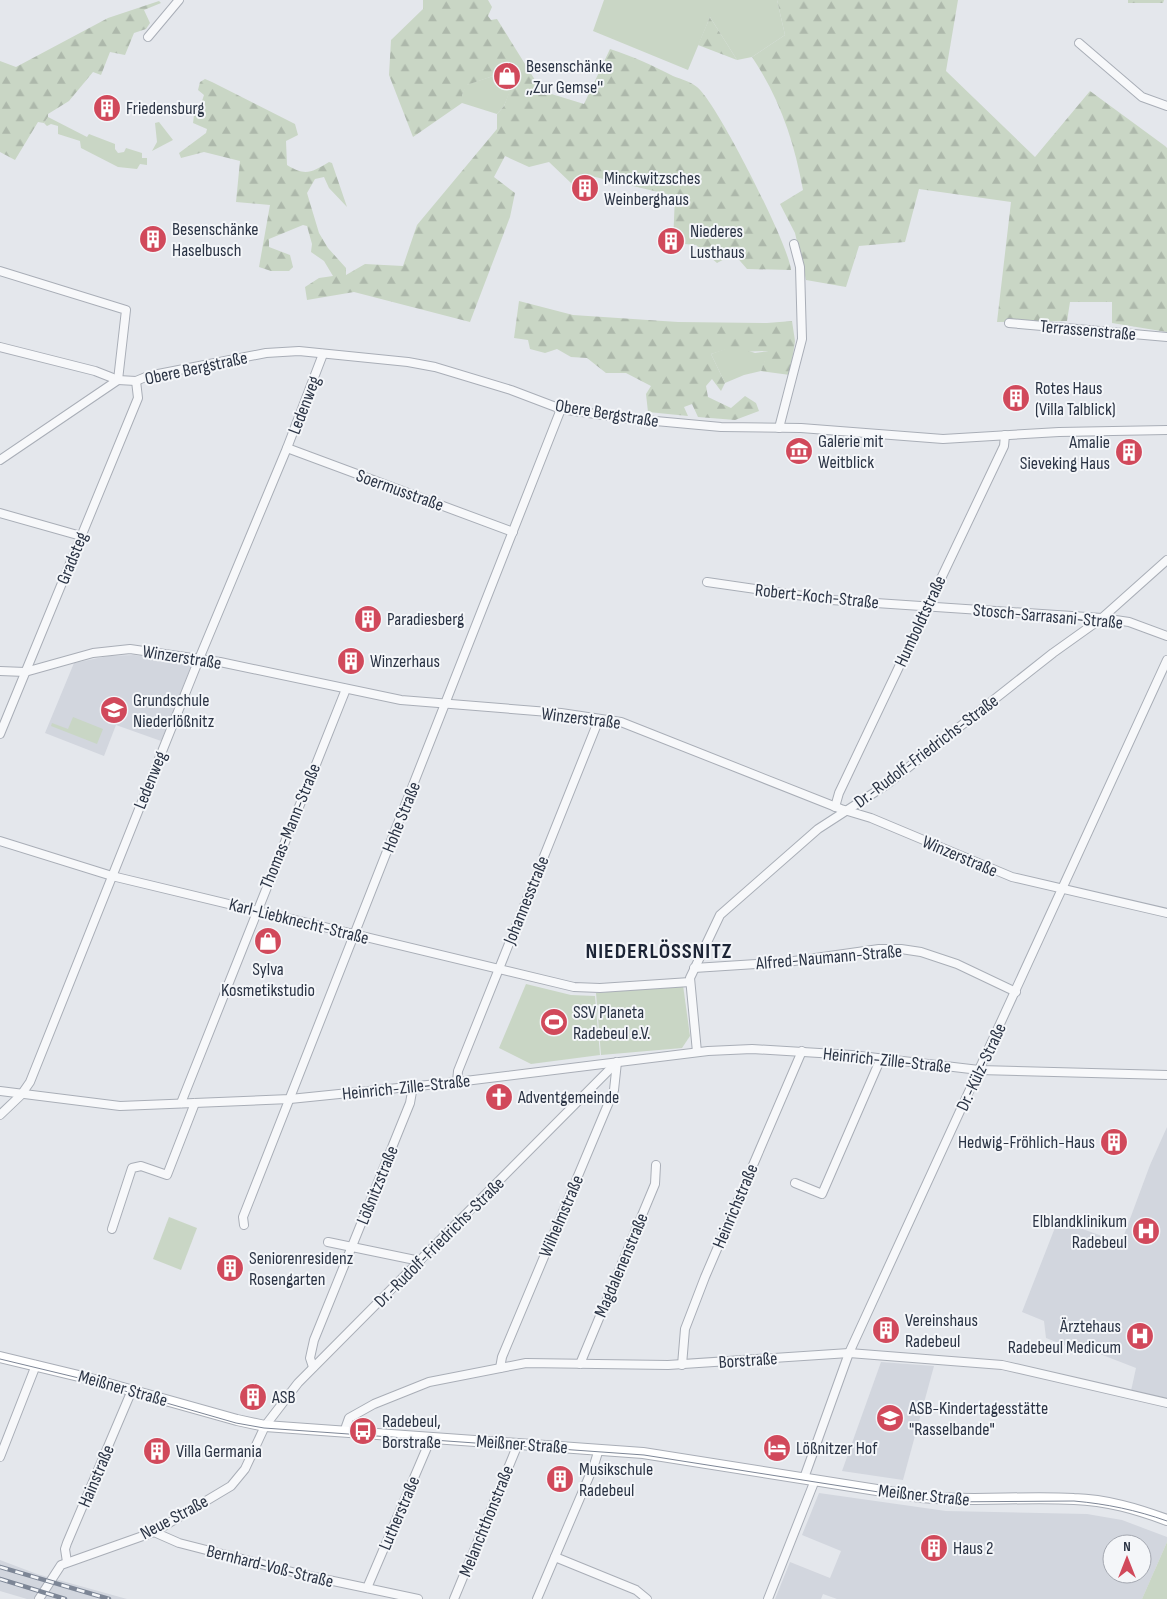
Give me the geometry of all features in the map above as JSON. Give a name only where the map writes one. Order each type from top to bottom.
[{"type":"main road","name":"Meißner Straße","points":[[0,1357],[132,1390],[208,1413],[265,1426],[643,1453],[941,1499],[1054,1498],[1096,1501],[1132,1508],[1167,1520]]},
{"type":"street","points":[[148,37],[179,0]]},
{"type":"street","points":[[1080,42],[1142,97],[1167,106]]},
{"type":"street","points":[[779,428],[802,340],[800,267],[794,244]]},
{"type":"street","points":[[0,271],[126,310],[118,380],[0,460]]},
{"type":"street","name":"Terrassenstraße","points":[[1009,323],[1167,338]]},
{"type":"street","name":"Obere Bergstraße","points":[[0,347],[95,371],[118,380],[136,381],[148,376],[266,353],[299,351],[408,362],[435,367],[512,390],[561,409],[623,418],[721,427],[779,428],[943,439],[1005,435],[1167,430]]},
{"type":"street","name":"Ledenweg","points":[[0,1115],[21,1095],[30,1082],[199,659],[287,448],[323,354]]},
{"type":"street","name":"Gradsteg","points":[[0,734],[138,398],[136,381]]},
{"type":"street","name":"Hohe Straße","points":[[244,1225],[243,1217],[561,409]]},
{"type":"street","name":"Humboldtstraße","points":[[835,807],[839,793],[1004,446],[1005,435]]},
{"type":"street","name":"Soermusstraße","points":[[287,448],[513,532]]},
{"type":"street","points":[[0,513],[81,536]]},
{"type":"street","name":"Dr.-Rudolf-Friedrichs-Straße","points":[[690,982],[694,968],[720,915],[818,829],[886,785],[1053,653],[1102,618],[1167,560]]},
{"type":"street","name":"Robert-Koch-Straße","points":[[707,582],[831,600],[927,607]]},
{"type":"street","name":"Stosch-Sarrasani-Straße","points":[[927,607],[1102,618],[1129,622],[1167,636]]},
{"type":"street","name":"Winzerstraße","points":[[0,671],[25,672],[93,653],[122,650],[199,659],[401,700],[445,706],[561,713],[629,724],[835,807],[871,818],[1012,877],[1167,913]]},
{"type":"street","name":"Dr.-Külz-Straße","points":[[804,1478],[849,1353],[1167,660]]},
{"type":"street","name":"Thomas-Mann-Straße","points":[[181,1103],[256,910],[346,689]]},
{"type":"street","name":"Johannesstraße","points":[[457,1082],[458,1071],[598,719]]},
{"type":"street","name":"Karl-Liebknecht-Straße","points":[[0,841],[112,876],[574,987],[600,988],[690,982]]},
{"type":"street","name":"Alfred-Naumann-Straße","points":[[694,968],[787,962],[879,949],[901,949],[921,952],[957,964],[1016,992]]},
{"type":"street","points":[[690,982],[697,1052]]},
{"type":"street","name":"Heinrich-Zille-Straße","points":[[0,1091],[120,1106],[290,1098],[457,1082],[697,1052],[752,1049],[881,1058],[979,1070],[1167,1075]]},
{"type":"street","name":"Heinrichstraße","points":[[682,1364],[685,1329],[702,1284],[802,1051]]},
{"type":"street","points":[[795,1183],[822,1194],[881,1058]]},
{"type":"street","name":"Dr.-Rudolf-Friedrichs-Straße","points":[[265,1426],[314,1367],[616,1062]]},
{"type":"street","name":"Wilhelmstraße","points":[[500,1368],[502,1357],[614,1090],[616,1062]]},
{"type":"street","name":"Lößnitzstraße","points":[[314,1367],[310,1358],[314,1340],[410,1104],[413,1086]]},
{"type":"street","points":[[112,1229],[132,1168],[141,1166],[167,1175],[195,1103]]},
{"type":"street","name":"Magdalenenstraße","points":[[580,1364],[655,1184],[656,1165]]},
{"type":"street","points":[[328,1242],[420,1261]]},
{"type":"street","name":"Borstraße","points":[[344,1432],[349,1418],[374,1404],[429,1382],[535,1362],[682,1364],[849,1353],[1002,1365],[1167,1403]]},
{"type":"street","points":[[0,1457],[36,1365]]},
{"type":"street","name":"Hainstraße","points":[[67,1562],[65,1549],[67,1543],[132,1390]]},
{"type":"street","name":"Neue Straße","points":[[39,1599],[57,1568],[67,1562],[154,1532],[231,1486],[245,1469],[265,1426]]},
{"type":"street","name":"Lutherstraße","points":[[367,1588],[430,1438]]},
{"type":"street","name":"Melanchthonstraße","points":[[454,1599],[518,1444]]},
{"type":"street","points":[[537,1599],[599,1449]]},
{"type":"street","points":[[768,1599],[815,1480]]},
{"type":"street","name":"Bernhard-Voß-Straße","points":[[154,1532],[164,1538],[188,1545],[300,1574],[418,1599]]},
{"type":"street","points":[[555,1558],[636,1590],[647,1599]]},
{"type":"shaded area","name":"Grundschule Niederlößnitz","points":[[134,655],[188,663],[191,666],[161,741],[116,725],[104,756],[45,733],[74,663],[108,656]]},
{"type":"shaded area","name":"Elblandklinikum Radebeul","points":[[1167,1127],[1167,1398],[1131,1391],[1136,1368],[1087,1349],[1084,1353],[1046,1338],[1044,1321],[1022,1312],[1058,1220],[1121,1243],[1150,1165]]},
{"type":"shaded area","name":"ASB-Kindertagesstätte \"Rasselbande\"","points":[[881,1362],[934,1366],[903,1480],[842,1471]]},
{"type":"shaded area","points":[[819,1493],[946,1511],[1087,1514],[1122,1520],[1167,1537],[1167,1542],[1152,1576],[1152,1534],[1102,1534],[1102,1584],[1149,1584],[1142,1599],[837,1599],[823,1594],[821,1599],[775,1599],[790,1562],[830,1578],[841,1551],[802,1535]]},
{"type":"shaded area","points":[[0,1560],[37,1574],[127,1599],[27,1599],[0,1591]]},
{"type":"green space","points":[[423,0],[488,0],[492,7],[488,16],[491,20],[497,19],[540,88],[545,92],[584,104],[610,49],[695,85],[706,98],[735,144],[778,233],[791,270],[747,269],[734,254],[717,263],[696,245],[673,243],[675,196],[591,176],[572,184],[549,162],[529,167],[505,156],[494,177],[515,193],[510,217],[470,322],[354,292],[307,300],[305,287],[319,278],[333,276],[324,261],[311,252],[312,244],[307,226],[303,225],[269,239],[269,247],[290,255],[293,267],[289,271],[271,271],[259,267],[270,205],[236,202],[240,161],[204,152],[181,158],[179,153],[206,133],[207,129],[193,123],[195,108],[201,104],[204,95],[198,90],[200,82],[205,79],[212,82],[295,124],[298,135],[286,141],[287,165],[299,171],[308,172],[329,162],[332,163],[347,207],[329,188],[324,177],[315,179],[307,193],[319,233],[328,248],[346,268],[346,275],[365,264],[403,266],[417,225],[497,129],[497,114],[504,106],[515,76],[514,73],[499,67],[496,75],[467,85],[462,95],[462,103],[413,137],[389,75],[391,40],[423,9]]},
{"type":"green space","points":[[604,0],[777,0],[785,35],[752,57],[737,60],[710,17],[688,70],[593,31]]},
{"type":"green space","points":[[777,0],[958,0],[946,71],[1035,157],[1090,91],[1165,146],[1167,148],[1167,332],[1112,323],[1112,302],[1070,302],[1067,321],[997,322],[1011,202],[919,189],[905,242],[859,246],[846,287],[806,280],[795,233],[780,204],[803,190],[795,154],[785,121],[771,89],[752,57],[785,35]]},
{"type":"green space","points":[[1128,0],[1164,0],[1163,3],[1128,3]]},
{"type":"green space","points":[[159,1],[161,3],[144,10],[150,23],[146,29],[134,33],[125,55],[110,52],[101,75],[93,72],[69,101],[48,114],[44,123],[38,122],[15,160],[0,152],[0,61],[16,67],[108,18]]},
{"type":"green space","points":[[710,17],[737,60],[698,45]]},
{"type":"green space","points":[[496,75],[498,78],[495,84],[505,87],[507,82],[513,84],[504,106],[497,114],[462,103],[462,95],[466,85]]},
{"type":"green space","points":[[48,117],[87,137],[89,134],[115,144],[115,149],[118,153],[124,152],[126,148],[142,153],[142,158],[147,158],[147,165],[140,164],[137,169],[118,167],[81,148],[80,141],[58,134],[58,126],[51,124],[47,126],[44,123]]},
{"type":"green space","points":[[159,122],[173,140],[152,151],[157,142],[155,123]]},
{"type":"green space","points":[[519,301],[573,315],[678,322],[767,323],[792,321],[795,341],[790,375],[761,371],[768,351],[735,352],[734,347],[711,354],[725,383],[721,391],[712,379],[706,386],[708,397],[731,408],[745,396],[756,403],[759,411],[735,420],[698,417],[692,404],[684,407],[688,416],[648,412],[646,394],[651,386],[626,373],[606,373],[587,358],[571,357],[557,349],[545,353],[530,349],[528,340],[514,338]]},
{"type":"green space","points":[[734,346],[755,353],[769,351],[761,371],[744,375],[725,383],[711,354]]},
{"type":"green space","points":[[73,717],[103,729],[97,744],[51,726],[52,723],[68,729]]},
{"type":"green space","name":"SSV Planeta Radebeul e.V.","points":[[526,984],[571,995],[595,996],[600,1055],[531,1064],[499,1048]]},
{"type":"green space","points":[[683,985],[690,1036],[682,1048],[601,1055],[596,993]]},
{"type":"green space","points":[[169,1217],[197,1228],[181,1270],[153,1259]]},
{"type":"green space","points":[[1167,1542],[1167,1599],[1142,1599],[1149,1584],[1152,1584],[1152,1576]]},
{"type":"tram line","points":[[0,1359],[83,1379],[236,1423],[264,1428],[644,1455],[942,1502],[1074,1501],[1121,1508],[1167,1521]]},
{"type":"railway","points":[[0,1567],[109,1599]]},
{"type":"railway","points":[[0,1579],[65,1599]]},
{"type":"place","name":"Besenschänke ,,Zur Gemse''","points":[[507,76]]},
{"type":"place","name":"Friedensburg","points":[[107,108]]},
{"type":"place","name":"Minckwitzsches Weinberghaus","points":[[585,188]]},
{"type":"place","name":"Besenschänke Haselbusch","points":[[153,239]]},
{"type":"place","name":"Niederes Lusthaus","points":[[671,241]]},
{"type":"place","name":"Rotes Haus (Villa Talblick)","points":[[1016,398]]},
{"type":"place","name":"Galerie mit Weitblick","points":[[799,451]]},
{"type":"place","name":"Amalie Sieveking Haus","points":[[1129,452]]},
{"type":"place","name":"Paradiesberg","points":[[368,619]]},
{"type":"place","name":"Winzerhaus","points":[[351,661]]},
{"type":"place","name":"Grundschule Niederlößnitz","points":[[114,710]]},
{"type":"place","name":"Sylva Kosmetikstudio","points":[[268,941]]},
{"type":"place","name":"SSV Planeta Radebeul e.V.","points":[[554,1022]]},
{"type":"place","name":"Adventgemeinde","points":[[499,1097]]},
{"type":"place","name":"Hedwig-Fröhlich-Haus","points":[[1114,1142]]},
{"type":"place","name":"Elblandklinikum Radebeul","points":[[1146,1231]]},
{"type":"place","name":"Seniorenresidenz Rosengarten","points":[[230,1268]]},
{"type":"place","name":"Vereinshaus Radebeul","points":[[886,1330]]},
{"type":"place","name":"Ärztehaus Radebeul Medicum","points":[[1140,1336]]},
{"type":"place","name":"ASB","points":[[253,1397]]},
{"type":"place","name":"ASB-Kindertagesstätte \"Rasselbande\"","points":[[890,1418]]},
{"type":"place","name":"Radebeul, Borstraße","points":[[363,1431]]},
{"type":"place","name":"Lößnitzer Hof","points":[[777,1448]]},
{"type":"place","name":"Villa Germania","points":[[157,1451]]},
{"type":"place","name":"Musikschule Radebeul","points":[[560,1479]]},
{"type":"place","name":"Haus 2","points":[[934,1548]]},
{"type":"district","name":"NIEDERLÖSSNITZ","points":[[659,950]]}]
